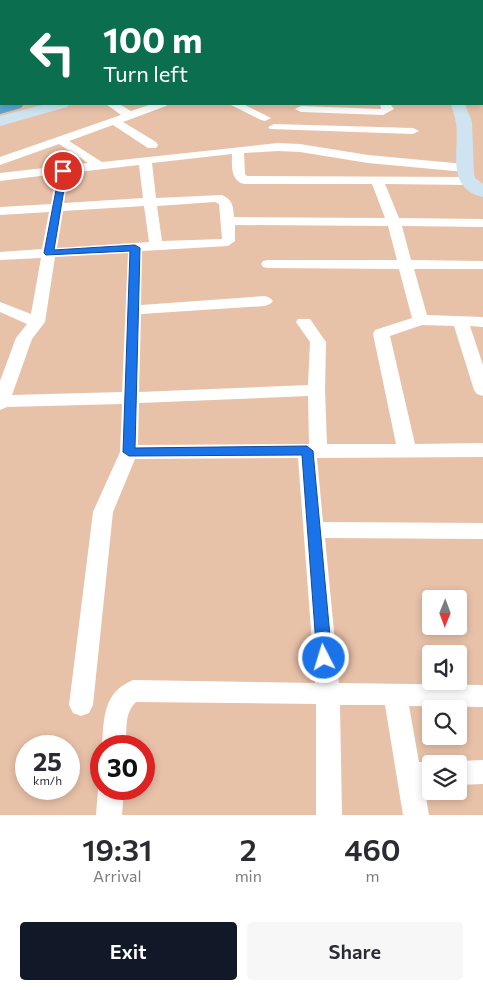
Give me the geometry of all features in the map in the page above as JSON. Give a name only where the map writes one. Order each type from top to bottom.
[{"type":"highway","points":[[0,109],[12,105]]},
{"type":"street","points":[[0,121],[58,105]]},
{"type":"street","points":[[113,105],[130,115]]},
{"type":"street","points":[[0,161],[159,105]]},
{"type":"street","points":[[237,105],[265,118]]},
{"type":"street","points":[[299,127],[301,106],[383,112],[388,109],[386,105]]},
{"type":"street","points":[[458,105],[464,122],[466,175]]},
{"type":"street","points":[[114,121],[152,145]]},
{"type":"street","points":[[274,127],[299,127],[466,175],[483,192]]},
{"type":"street","points":[[0,177],[238,150],[360,144],[413,131]]},
{"type":"street","points":[[60,140],[100,166]]},
{"type":"street","points":[[238,150],[239,175],[244,180],[376,181],[466,175]]},
{"type":"street","points":[[145,160],[156,245]]},
{"type":"street","points":[[63,171],[37,322],[24,338],[0,402],[316,390]]},
{"type":"street","points":[[376,181],[394,223],[420,320]]},
{"type":"street","points":[[0,211],[216,198],[224,201],[226,204],[229,221],[228,241],[223,243],[156,245],[135,248],[0,256]]},
{"type":"street","points":[[229,221],[483,223]]},
{"type":"street","points":[[81,705],[103,512],[129,452],[135,248]]},
{"type":"street","points":[[268,264],[483,266]]},
{"type":"street","points":[[134,310],[265,302]]},
{"type":"street","points":[[0,307],[37,322]]},
{"type":"street","points":[[407,450],[381,334],[420,320],[483,322]]},
{"type":"street","points":[[304,322],[318,342],[313,451],[314,530],[328,694],[329,815]]},
{"type":"street","points":[[460,322],[482,381]]},
{"type":"street","points":[[129,452],[483,450]]},
{"type":"street","points":[[314,530],[483,531]]},
{"type":"street","points":[[115,735],[117,708],[123,696],[133,691],[483,696]]},
{"type":"street","points":[[396,696],[420,774],[416,815]]},
{"type":"street","points":[[467,773],[483,772]]},
{"type":"street","points":[[108,815],[110,800]]},
{"type":"route","points":[[63,171],[49,253],[135,248],[129,452],[307,451],[324,658]]}]
